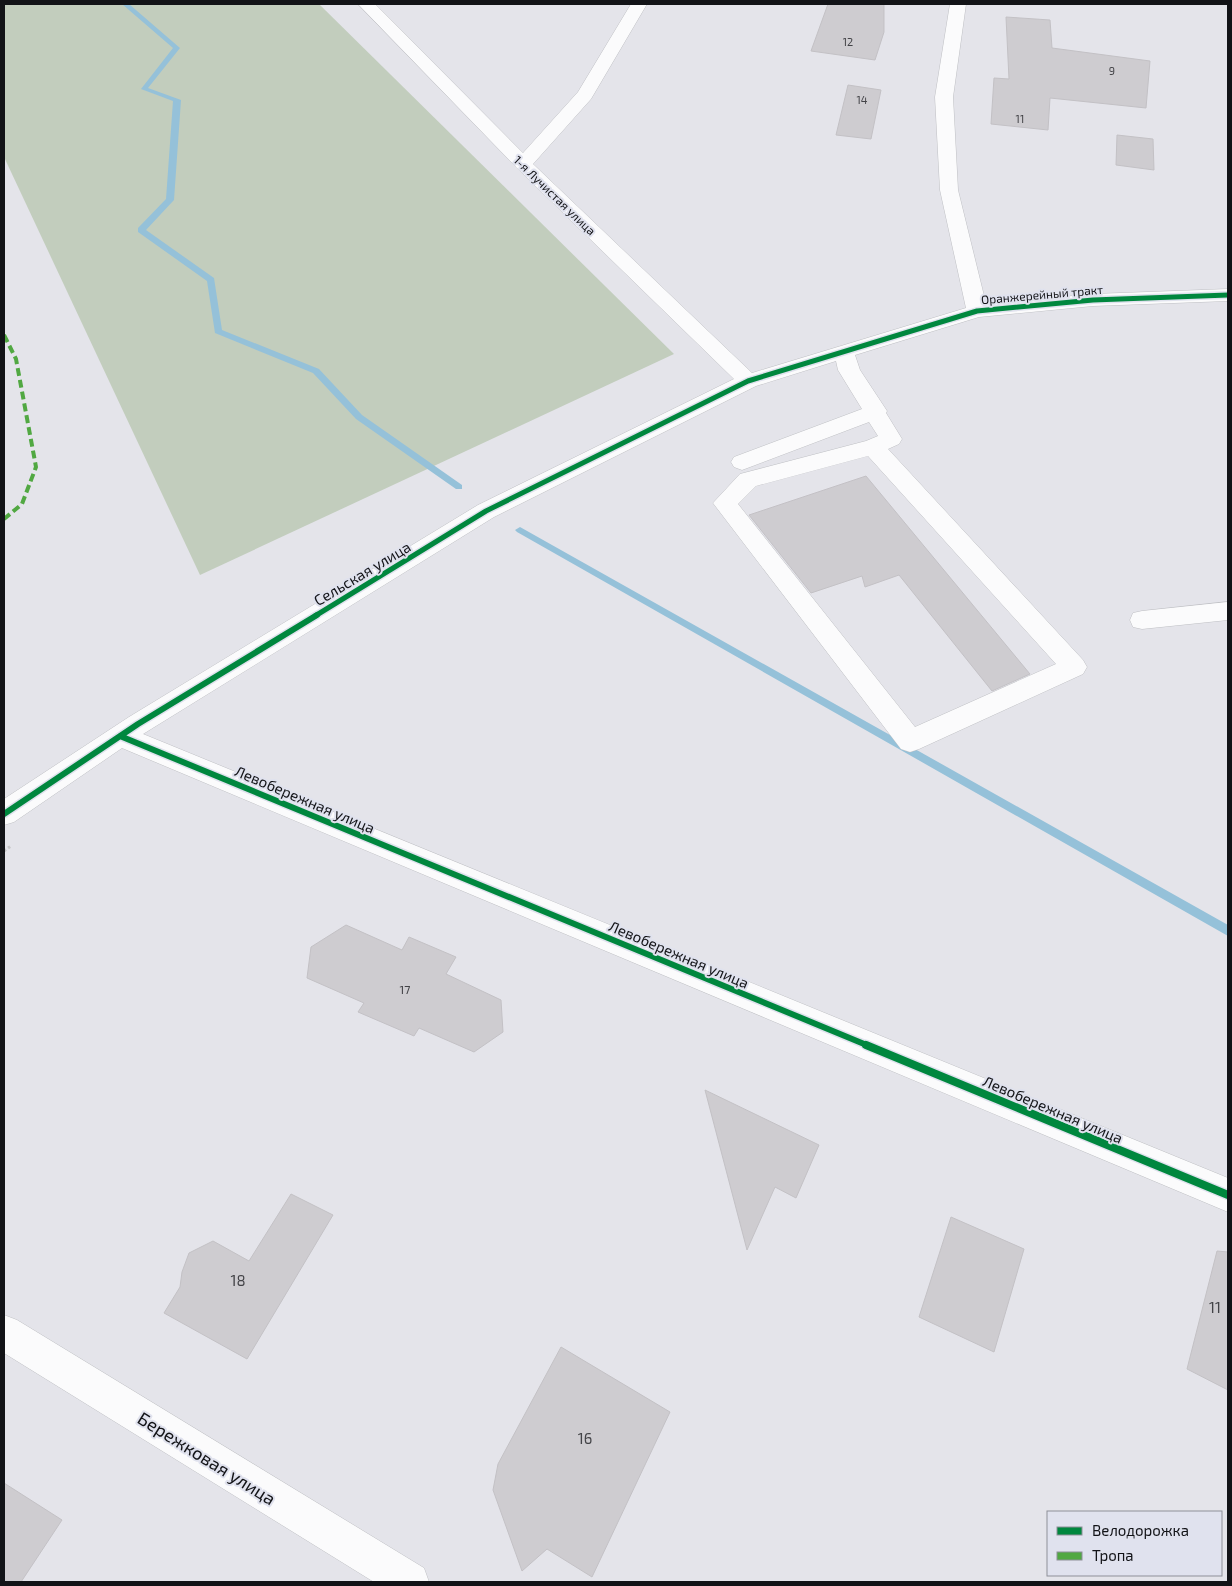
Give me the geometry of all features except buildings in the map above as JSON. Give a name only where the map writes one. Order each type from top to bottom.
[{"type":"street","name":"1-я Лучистая улица","points":[[366,4],[523,164],[748,381]]},
{"type":"street","points":[[523,164],[585,95],[638,4]]},
{"type":"street","points":[[958,4],[944,97],[948,181],[977,311]]},
{"type":"street","name":"Оранжерейный тракт","points":[[748,381],[977,311],[1093,300],[1228,295]]},
{"type":"street","points":[[843,352],[850,370],[891,439],[873,447],[748,480],[725,503],[910,741],[1074,667],[873,447]]},
{"type":"street","name":"Сельская улица","points":[[4,814],[120,736],[486,511],[748,381]]},
{"type":"street","points":[[742,462],[876,411]]},
{"type":"street","points":[[1142,620],[1228,611]]},
{"type":"street","name":"Левобережная улица","points":[[120,736],[1228,1195]]},
{"type":"street","name":"Бережковая улица","points":[[4,1333],[410,1582]]},
{"type":"path","points":[[4,851],[11,845]]},
{"type":"green space","points":[[4,4],[319,4],[674,354],[200,575],[4,157]]},
{"type":"waterway","points":[[125,4],[177,48],[144,89],[177,100],[170,200],[141,230],[211,280],[218,331],[316,371],[359,417],[459,487]]},
{"type":"waterway","points":[[520,530],[1228,931]]},
{"type":"marked path","points":[[4,335],[16,359],[36,467],[22,504],[4,519]]},
{"type":"cycle path","points":[[4,814],[138,724],[486,511],[748,381],[977,311],[1093,300],[1228,295]]},
{"type":"cycle path","points":[[120,736],[1228,1195]]}]
